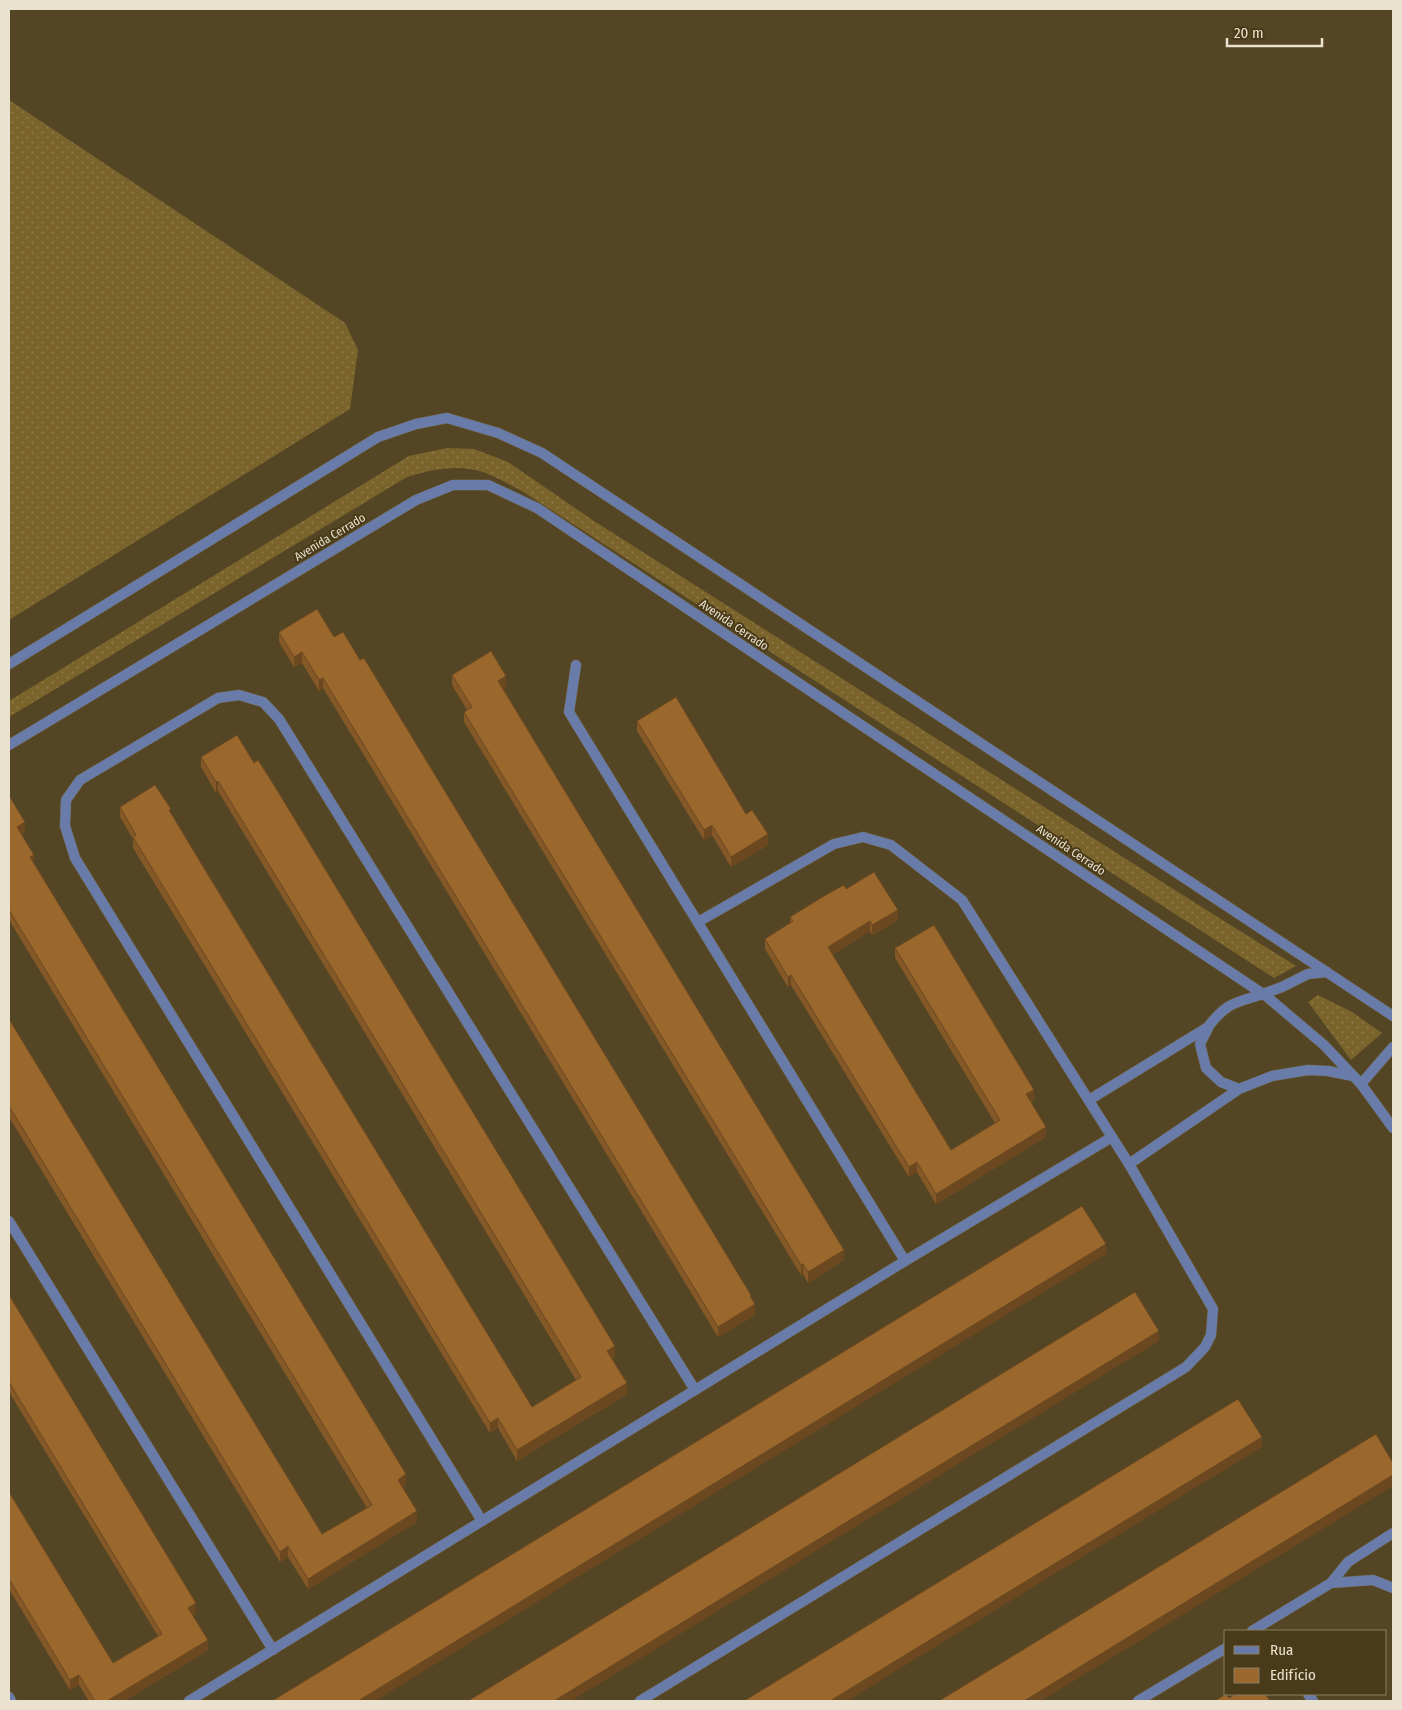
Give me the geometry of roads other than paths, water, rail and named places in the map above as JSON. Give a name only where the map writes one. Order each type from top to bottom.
[{"type":"street","points":[[9,664],[378,437],[416,424],[447,418],[498,432],[542,453],[1393,1016]]},
{"type":"street","name":"Avenida Cerrado","points":[[9,745],[416,500],[453,485],[488,485],[537,508],[1263,994],[1324,1045],[1361,1084],[1393,1128]]},
{"type":"street","points":[[576,665],[569,712],[905,1261]]},
{"type":"street","points":[[482,1521],[75,858],[66,826],[66,800],[80,780],[218,698],[239,695],[263,702],[279,719],[695,1390]]},
{"type":"street","points":[[640,1701],[1186,1367],[1205,1347],[1211,1335],[1213,1308],[1129,1164],[962,900],[891,844],[863,837],[834,844],[698,922]]},
{"type":"street","points":[[1239,1089],[1221,1082],[1206,1068],[1200,1044],[1208,1027],[1220,1012],[1232,1003],[1282,987],[1308,974],[1327,972]]},
{"type":"street","points":[[1089,1100],[1208,1027]]},
{"type":"street","points":[[1361,1084],[1393,1047]]},
{"type":"street","points":[[1129,1164],[1239,1089],[1272,1076],[1308,1070],[1328,1071],[1353,1076]]},
{"type":"street","points":[[189,1701],[905,1261],[1112,1137]]},
{"type":"street","points":[[9,1221],[273,1650]]},
{"type":"street","points":[[1256,1630],[1269,1627],[1331,1583],[1348,1562],[1393,1533]]},
{"type":"street","points":[[1331,1583],[1374,1580],[1393,1588]]},
{"type":"street","points":[[1138,1701],[1224,1649]]},
{"type":"street","points":[[9,1697],[11,1701]]}]
